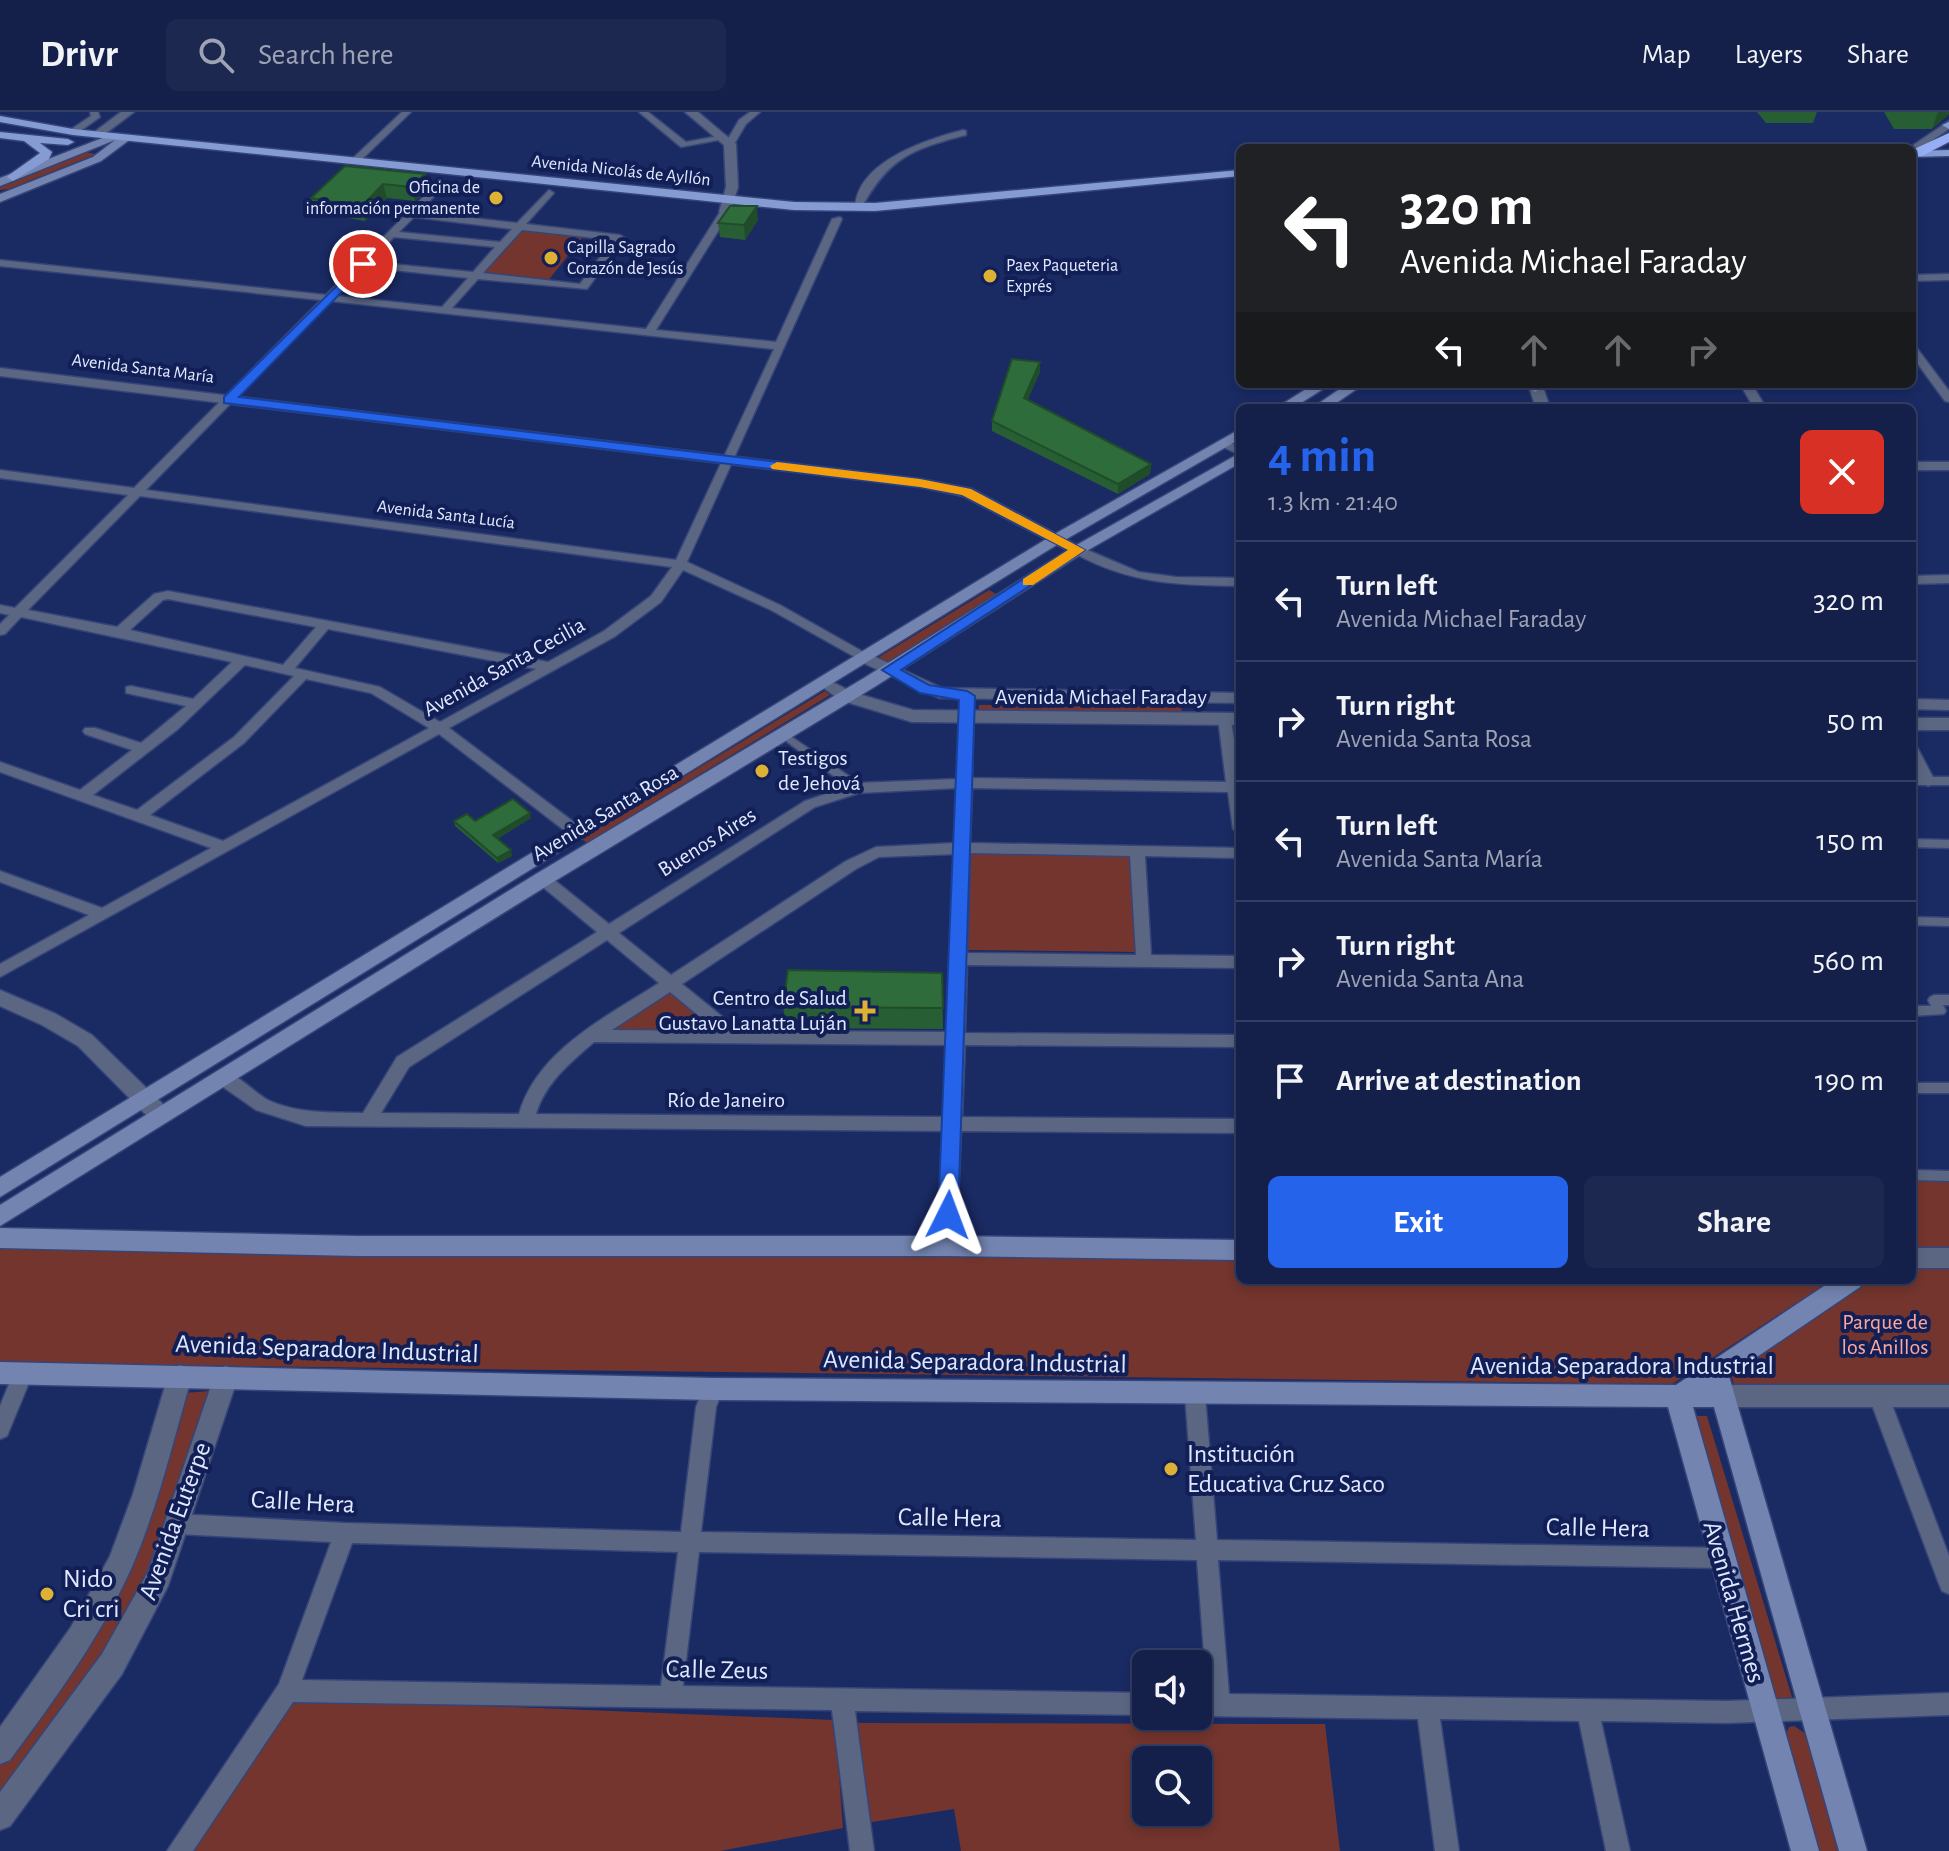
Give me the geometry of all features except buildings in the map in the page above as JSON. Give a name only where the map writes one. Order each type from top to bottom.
[{"type":"highway","points":[[1916,154],[1949,137]]},
{"type":"main road","name":"Avenida Nicolás de Ayllón","points":[[0,119],[73,132],[95,140]]},
{"type":"main road","points":[[0,126],[73,132]]},
{"type":"main road","name":"Avenida Nicolás de Ayllón","points":[[0,135],[118,141],[355,161],[837,219],[1236,185]]},
{"type":"main road","points":[[13,177],[45,157],[46,152],[41,145],[27,138]]},
{"type":"main road","points":[[0,182],[95,140]]},
{"type":"main road","name":"Avenida Nicolás de Ayllón","points":[[118,141],[443,182],[727,206],[858,207],[1236,173]]},
{"type":"main road","points":[[1,197],[97,159],[118,141]]},
{"type":"main road","points":[[1916,155],[1949,153]]},
{"type":"main road","points":[[1916,156],[1949,163]]},
{"type":"main road","points":[[1290,404],[1317,388]]},
{"type":"main road","points":[[1325,404],[1351,388]]},
{"type":"main road","name":"Avenida Santa Rosa","points":[[0,1188],[1058,538],[1236,435]]},
{"type":"main road","name":"Avenida Santa Rosa","points":[[0,1217],[543,879],[1236,456]]},
{"type":"main road","points":[[0,1238],[357,1246],[947,1246],[1236,1250]]},
{"type":"main road","points":[[1718,1384],[1847,1284]]},
{"type":"main road","name":"Avenida Separadora Industrial","points":[[11,1373],[713,1389],[1195,1395],[1678,1397],[1718,1384]]},
{"type":"main road","name":"Avenida Hermes","points":[[1718,1384],[1853,1851]]},
{"type":"main road","name":"Avenida Hermes","points":[[1678,1397],[1805,1851]]},
{"type":"street","points":[[73,132],[96,117],[94,112]]},
{"type":"street","points":[[95,140],[128,112]]},
{"type":"street","points":[[355,161],[407,112]]},
{"type":"street","points":[[643,112],[684,145],[727,141]]},
{"type":"street","points":[[691,112],[727,141]]},
{"type":"street","points":[[649,333],[727,206],[727,141],[742,122],[756,112]]},
{"type":"street","points":[[1916,152],[1949,125]]},
{"type":"street","points":[[858,207],[869,184],[892,161],[930,140],[963,133]]},
{"type":"street","points":[[0,631],[443,182]]},
{"type":"street","points":[[444,311],[549,193]]},
{"type":"street","points":[[363,264],[578,287],[586,285],[620,238],[411,214]]},
{"type":"street","name":"Avenida Santa Cecilia","points":[[0,971],[609,634],[656,599],[680,564],[837,219]]},
{"type":"street","points":[[392,234],[503,245]]},
{"type":"street","points":[[0,263],[780,346]]},
{"type":"street","points":[[1916,278],[1949,277]]},
{"type":"street","points":[[1916,354],[1949,399]]},
{"type":"street","name":"Avenida Santa María","points":[[0,372],[952,489],[967,492],[1078,550]]},
{"type":"street","points":[[1223,443],[1236,451]]},
{"type":"street","points":[[1916,466],[1949,466]]},
{"type":"street","name":"Avenida Santa Lucía","points":[[0,474],[680,564],[744,590],[867,658]]},
{"type":"street","points":[[1078,550],[1117,571],[1154,581],[1236,582]]},
{"type":"street","points":[[1916,580],[1949,579]]},
{"type":"street","points":[[120,632],[159,597],[168,595],[550,667]]},
{"type":"street","points":[[0,609],[120,632],[375,690],[440,728],[578,833]]},
{"type":"street","points":[[287,669],[325,624]]},
{"type":"street","name":"Avenida Michael Faraday","points":[[867,658],[925,689],[967,696],[1236,698]]},
{"type":"street","points":[[83,795],[198,704],[242,660]]},
{"type":"street","points":[[139,816],[239,740],[304,673]]},
{"type":"street","name":"Avenida Michael Faraday","points":[[825,683],[846,696],[912,716],[967,719],[1233,718]]},
{"type":"street","points":[[131,690],[198,704]]},
{"type":"street","points":[[947,1246],[957,1039],[967,696]]},
{"type":"street","points":[[1191,698],[1193,718]]},
{"type":"street","points":[[1916,704],[1949,705]]},
{"type":"street","points":[[1233,718],[1236,770]]},
{"type":"street","points":[[1916,724],[1949,724]]},
{"type":"street","points":[[90,731],[144,749]]},
{"type":"street","points":[[783,734],[858,788]]},
{"type":"street","points":[[1916,758],[1928,781]]},
{"type":"street","points":[[0,767],[224,847]]},
{"type":"street","points":[[1916,781],[1949,781]]},
{"type":"street","name":"Buenos Aires","points":[[367,1121],[403,1062],[810,804],[858,788],[965,783],[1236,787]]},
{"type":"street","points":[[1916,843],[1949,844]]},
{"type":"street","points":[[526,1120],[530,1100],[551,1069],[590,1036],[851,865],[876,852],[963,848],[1236,853]]},
{"type":"street","points":[[1137,851],[1144,962]]},
{"type":"street","points":[[0,876],[103,914]]},
{"type":"street","points":[[543,879],[736,1037]]},
{"type":"street","points":[[1916,921],[1949,922]]},
{"type":"street","points":[[959,959],[1236,962]]},
{"type":"street","points":[[0,998],[31,1010],[93,1046],[141,1100],[160,1115]]},
{"type":"street","points":[[1916,1011],[1940,1011],[1934,1000],[1949,1000]]},
{"type":"street","points":[[590,1036],[1236,1041]]},
{"type":"street","name":"Río de Janeiro","points":[[222,1077],[262,1105],[306,1119],[1236,1126]]},
{"type":"street","points":[[1916,1088],[1949,1088]]},
{"type":"street","points":[[1916,1175],[1949,1176]]},
{"type":"street","points":[[1916,1258],[1949,1258]]},
{"type":"street","points":[[0,1430],[11,1373]]},
{"type":"street","name":"Avenida Euterpe","points":[[0,1750],[35,1704],[81,1633],[118,1566],[137,1520],[180,1376]]},
{"type":"street","name":"Avenida Euterpe","points":[[0,1816],[112,1664],[159,1577],[226,1377]]},
{"type":"street","name":"Avenida Separadora Industrial","points":[[1718,1384],[1879,1397],[1949,1396]]},
{"type":"street","points":[[671,1697],[706,1407],[713,1389]]},
{"type":"street","points":[[1195,1395],[1207,1550],[1208,1650]]},
{"type":"street","points":[[1879,1397],[1943,1551],[1949,1584]]},
{"type":"street","name":"Calle Hera","points":[[177,1524],[345,1533],[690,1542],[1722,1558]]},
{"type":"street","points":[[179,1851],[287,1691],[345,1533]]},
{"type":"street","name":"Calle Zeus","points":[[287,1691],[1132,1704]]},
{"type":"street","points":[[842,1699],[862,1851]]},
{"type":"street","points":[[1212,1705],[1765,1711],[1949,1704]]},
{"type":"street","points":[[1428,1709],[1447,1851]]},
{"type":"street","points":[[1588,1711],[1618,1851]]},
{"type":"green space","points":[[84,152],[96,154],[0,190],[0,185]]},
{"type":"green space","points":[[521,226],[586,233],[547,282],[480,274]]},
{"type":"green space","points":[[989,590],[1000,596],[890,664],[879,657]]},
{"type":"green space","points":[[825,691],[830,695],[587,843],[582,839]]},
{"type":"green space","points":[[979,705],[1181,705],[1182,714],[979,714]]},
{"type":"green space","points":[[971,853],[1129,855],[1135,952],[968,950]]},
{"type":"green space","points":[[671,991],[724,1035],[603,1035]]},
{"type":"green space","points":[[1916,1178],[1949,1179],[1949,1253],[1916,1254]]},
{"type":"green space","points":[[0,1244],[1236,1256],[1236,1284],[1826,1284],[1672,1384],[0,1363]]},
{"type":"green space","name":"Parque de los Anillos","points":[[1949,1263],[1949,1389],[1736,1391],[1730,1371],[1862,1284],[1916,1284],[1916,1264]]},
{"type":"green space","points":[[209,1391],[151,1566],[111,1645],[0,1792],[0,1765],[69,1675],[184,1393]]},
{"type":"green space","points":[[1694,1416],[1707,1416],[1792,1697],[1777,1701]]},
{"type":"green space","points":[[290,1698],[835,1720],[843,1828],[720,1851],[188,1851]]},
{"type":"green space","points":[[856,1723],[1132,1724],[1132,1730],[1212,1730],[1212,1724],[1325,1724],[1340,1851],[961,1851],[954,1809],[866,1823]]},
{"type":"green space","points":[[1794,1726],[1806,1734],[1841,1851],[1820,1851],[1786,1734],[1789,1727]]},
{"type":"slow traffic","points":[[777,466],[920,483],[967,492],[1078,550],[1028,582]]},
{"type":"place","name":"Oficina de información permanente","points":[[496,198]]},
{"type":"place","name":"Capilla Sagrado Corazón de Jesús","points":[[551,258]]},
{"type":"place","name":"Paex Paqueteria Exprés","points":[[990,276]]},
{"type":"place","name":"Testigos de Jehová","points":[[762,771]]},
{"type":"place","name":"Centro de Salud Gustavo Lanatta Luján","points":[[865,1011]]},
{"type":"place","name":"Institución Educativa Cruz Saco","points":[[1171,1469]]},
{"type":"place","name":"Nido Cri cri","points":[[47,1594]]},
{"type":"route","points":[[363,264],[229,400],[920,483],[967,492],[1078,550],[889,670],[925,689],[967,696],[957,1039],[948,1215]]}]
